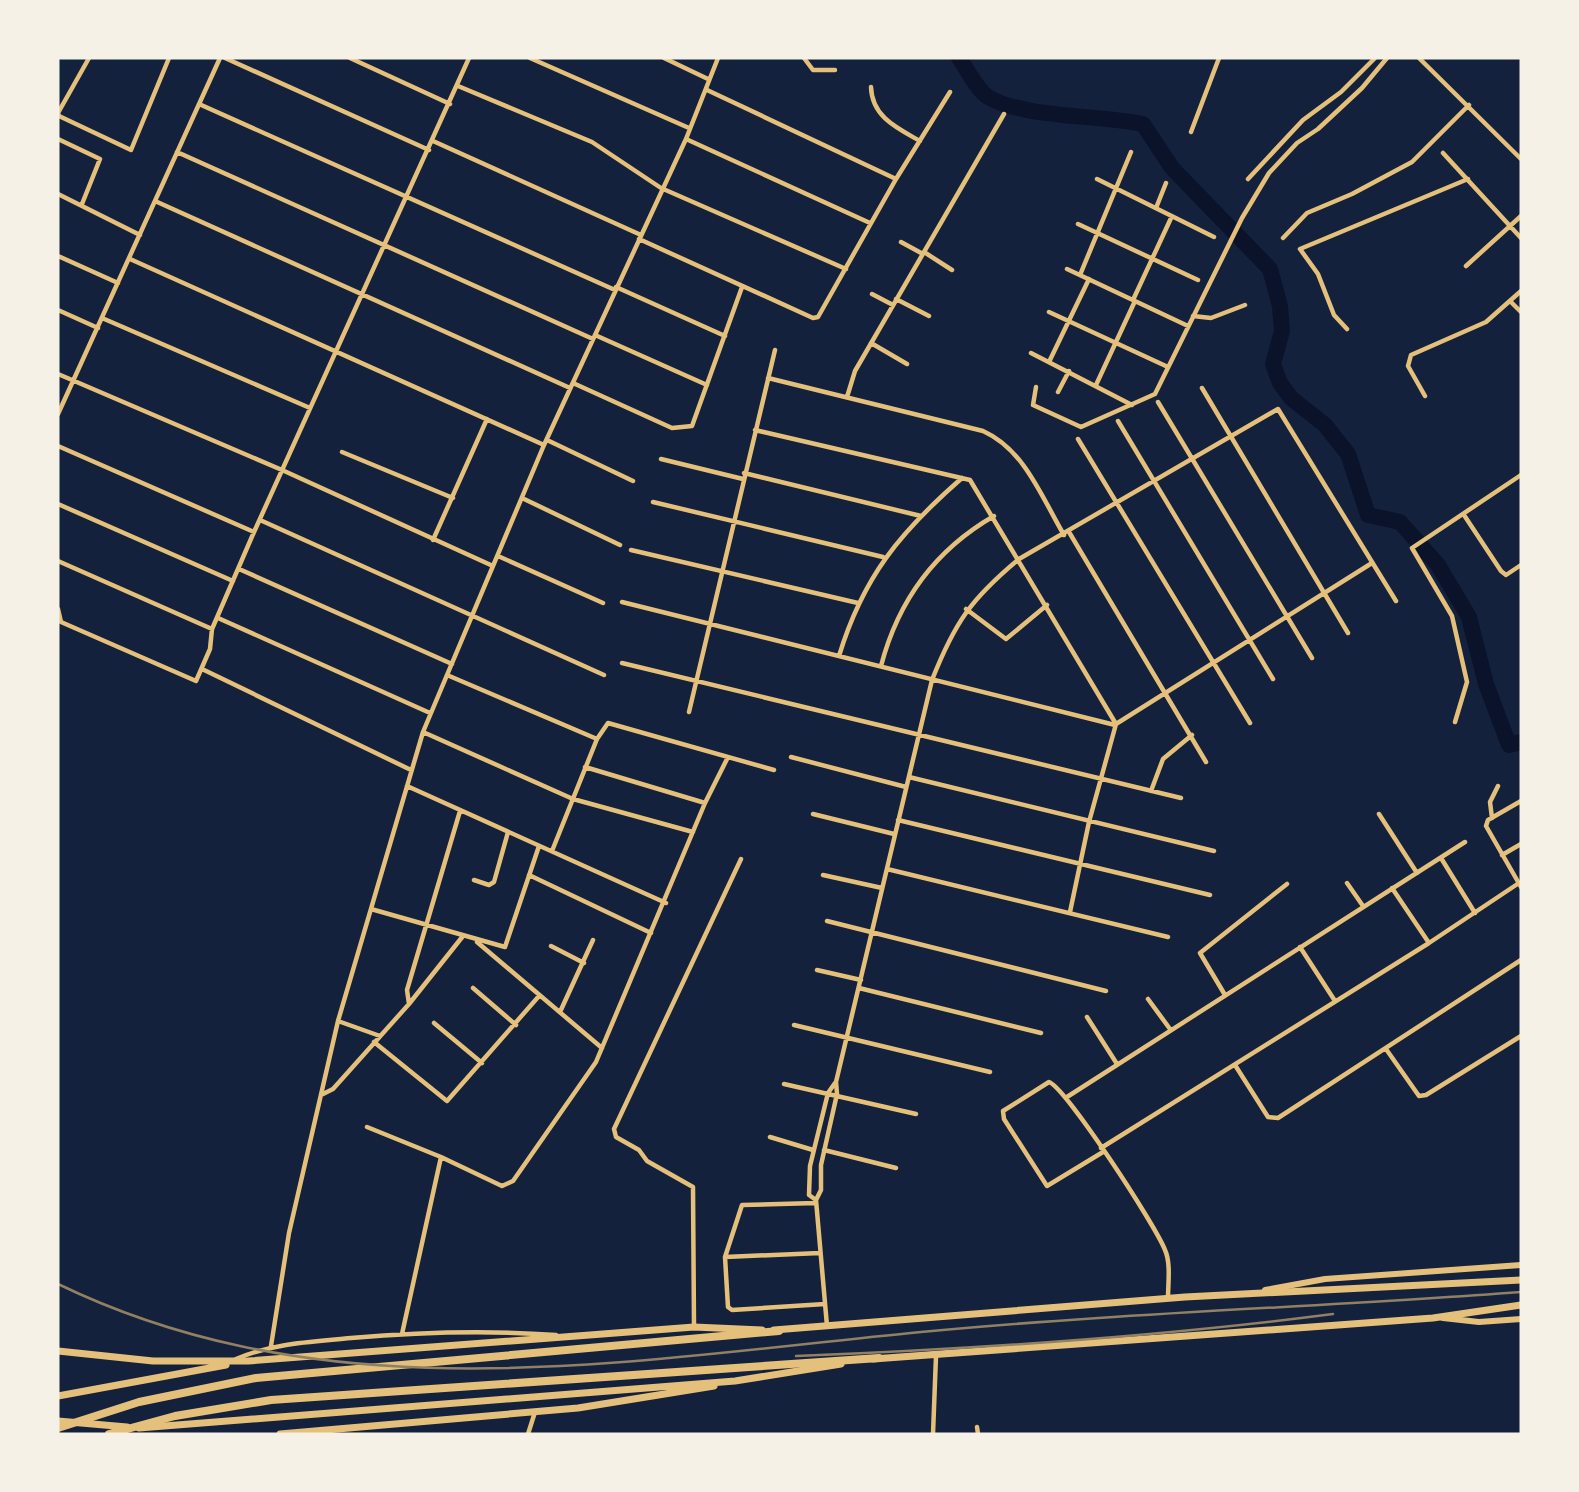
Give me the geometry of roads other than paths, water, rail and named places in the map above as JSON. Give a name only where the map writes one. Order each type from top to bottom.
[{"type":"highway","points":[[58,1428],[195,1389],[303,1373],[779,1331]]},
{"type":"highway","points":[[109,1434],[176,1416],[244,1403],[476,1384],[879,1358]]},
{"type":"main road","points":[[1256,1292],[1325,1279],[1521,1265]]},
{"type":"main road","points":[[58,1351],[143,1360],[248,1361],[694,1327],[779,1331],[1168,1298],[1521,1280]]},
{"type":"main road","points":[[280,1434],[633,1401],[735,1381],[879,1358],[936,1356],[1433,1318],[1521,1305]]},
{"type":"main road","points":[[1433,1318],[1479,1322],[1521,1319]]},
{"type":"main road","points":[[58,1395],[248,1361]]},
{"type":"main road","points":[[58,1421],[164,1427],[735,1381]]},
{"type":"street","points":[[89,58],[58,113],[59,116],[131,150],[169,58]]},
{"type":"street","points":[[58,414],[222,58],[429,150]]},
{"type":"street","points":[[350,58],[450,104]]},
{"type":"street","points":[[58,609],[61,622],[193,681],[202,669],[210,649],[212,629],[259,520],[470,58]]},
{"type":"street","points":[[530,58],[689,128]]},
{"type":"street","points":[[664,58],[708,79]]},
{"type":"street","points":[[271,1346],[289,1233],[338,1021],[423,732],[545,443],[685,139],[718,58]]},
{"type":"street","points":[[804,58],[813,70],[835,69]]},
{"type":"street","points":[[1191,132],[1219,58]]},
{"type":"street","points":[[1248,179],[1303,120],[1341,92],[1375,58]]},
{"type":"street","points":[[1036,387],[1032,405],[1074,426],[1085,427],[1155,394],[1242,218],[1269,173],[1297,143],[1318,129],[1362,88],[1387,58]]},
{"type":"street","points":[[1419,58],[1521,159]]},
{"type":"street","points":[[458,86],[592,142],[661,188],[846,269]]},
{"type":"street","points":[[871,87],[873,106],[879,113],[920,141]]},
{"type":"street","points":[[707,90],[896,179]]},
{"type":"street","points":[[433,141],[813,318],[818,317],[870,223],[950,92]]},
{"type":"street","points":[[199,104],[724,336]]},
{"type":"street","points":[[1283,238],[1307,213],[1352,194],[1412,162],[1469,105]]},
{"type":"street","points":[[847,397],[855,371],[1004,114]]},
{"type":"street","points":[[58,139],[100,159],[82,204]]},
{"type":"street","points":[[685,139],[870,223]]},
{"type":"street","points":[[177,152],[384,246],[707,385]]},
{"type":"street","points":[[1080,275],[1131,152]]},
{"type":"street","points":[[1443,153],[1521,238]]},
{"type":"street","points":[[1097,179],[1214,237]]},
{"type":"street","points":[[1347,329],[1334,315],[1318,274],[1300,249],[1468,179]]},
{"type":"street","points":[[1156,208],[1166,183]]},
{"type":"street","points":[[58,194],[140,235]]},
{"type":"street","points":[[155,201],[571,386],[672,428],[680,429],[695,423],[742,287]]},
{"type":"street","points":[[1096,385],[1172,216]]},
{"type":"street","points":[[1466,266],[1521,216]]},
{"type":"street","points":[[1079,224],[1198,280]]},
{"type":"street","points":[[901,242],[952,270]]},
{"type":"street","points":[[58,256],[118,283]]},
{"type":"street","points":[[130,259],[487,419],[633,481]]},
{"type":"street","points":[[1067,269],[1188,326]]},
{"type":"street","points":[[1049,362],[1089,279]]},
{"type":"street","points":[[1425,396],[1408,366],[1411,355],[1486,322],[1521,291]]},
{"type":"street","points":[[872,294],[893,305]]},
{"type":"street","points":[[896,299],[929,316]]},
{"type":"street","points":[[1511,302],[1521,312]]},
{"type":"street","points":[[1193,316],[1211,318],[1245,305]]},
{"type":"street","points":[[58,310],[98,328]]},
{"type":"street","points":[[1049,312],[1168,367]]},
{"type":"street","points":[[102,318],[310,408]]},
{"type":"street","points":[[871,343],[907,364]]},
{"type":"street","points":[[689,712],[775,350]]},
{"type":"street","points":[[1031,353],[1132,405]]},
{"type":"street","points":[[1058,392],[1069,371]]},
{"type":"street","points":[[58,374],[282,470],[493,566]]},
{"type":"street","points":[[768,378],[983,431],[1000,439],[1021,462],[1067,533],[1206,762]]},
{"type":"street","points":[[1202,388],[1348,633]]},
{"type":"street","points":[[1158,401],[1312,658]]},
{"type":"street","points":[[827,1326],[816,1202],[821,1190],[824,1150],[837,1094],[836,1083],[932,680],[947,643],[966,609],[986,586],[1019,559],[1278,409],[1396,601]]},
{"type":"street","points":[[433,540],[487,419]]},
{"type":"street","points":[[1118,421],[1273,679]]},
{"type":"street","points":[[755,430],[962,478],[976,486],[1115,724]]},
{"type":"street","points":[[1078,439],[1250,723]]},
{"type":"street","points":[[58,446],[254,532]]},
{"type":"street","points":[[342,452],[453,498]]},
{"type":"street","points":[[660,459],[921,516]]},
{"type":"street","points":[[1455,722],[1467,682],[1450,611],[1412,548],[1521,475]]},
{"type":"street","points":[[839,656],[858,603],[883,557],[921,516],[962,478]]},
{"type":"street","points":[[522,498],[620,545]]},
{"type":"street","points":[[653,502],[883,557]]},
{"type":"street","points":[[58,504],[233,581]]},
{"type":"street","points":[[1464,515],[1501,571],[1510,574],[1521,565]]},
{"type":"street","points":[[881,666],[896,621],[916,585],[972,528],[994,516]]},
{"type":"street","points":[[259,520],[604,675]]},
{"type":"street","points":[[631,550],[858,603]]},
{"type":"street","points":[[498,556],[603,603]]},
{"type":"street","points":[[58,561],[212,629]]},
{"type":"street","points":[[1070,912],[1099,780],[1115,724],[1372,563]]},
{"type":"street","points":[[239,569],[452,664]]},
{"type":"street","points":[[622,601],[1115,724]]},
{"type":"street","points":[[966,609],[1006,639],[1047,605]]},
{"type":"street","points":[[218,618],[430,713]]},
{"type":"street","points":[[622,663],[1181,798]]},
{"type":"street","points":[[202,669],[411,770]]},
{"type":"street","points":[[447,675],[597,739]]},
{"type":"street","points":[[552,851],[604,725],[614,723],[774,770]]},
{"type":"street","points":[[423,732],[573,799],[694,832]]},
{"type":"street","points":[[1151,791],[1163,760],[1192,735]]},
{"type":"street","points":[[367,1127],[441,1157],[502,1186],[510,1185],[602,1048],[666,903],[705,803],[728,757]]},
{"type":"street","points":[[791,757],[906,787]]},
{"type":"street","points":[[585,767],[705,803]]},
{"type":"street","points":[[909,777],[1214,851]]},
{"type":"street","points":[[407,786],[666,903]]},
{"type":"street","points":[[1492,818],[1490,802],[1498,786]]},
{"type":"street","points":[[1168,1298],[1166,1252],[1102,1150],[1067,1097],[1049,1082],[1003,1111],[1004,1119],[1043,1183],[1051,1185],[1102,1150],[1520,885],[1486,826],[1492,818],[1521,801]]},
{"type":"street","points":[[409,1004],[407,990],[460,811]]},
{"type":"street","points":[[813,814],[894,834]]},
{"type":"street","points":[[1379,814],[1416,873]]},
{"type":"street","points":[[898,820],[1210,895]]},
{"type":"street","points":[[474,880],[489,885],[494,883],[508,832]]},
{"type":"street","points":[[1067,1097],[1465,842]]},
{"type":"street","points":[[1502,855],[1521,844]]},
{"type":"street","points":[[371,909],[501,947],[507,946],[539,846]]},
{"type":"street","points":[[1441,858],[1475,913]]},
{"type":"street","points":[[694,1327],[693,1187],[647,1161],[639,1150],[616,1137],[614,1129],[741,859]]},
{"type":"street","points":[[887,869],[1167,937]]},
{"type":"street","points":[[529,875],[651,933]]},
{"type":"street","points":[[822,875],[881,888]]},
{"type":"street","points":[[1347,883],[1363,906]]},
{"type":"street","points":[[1224,995],[1199,953],[1287,884]]},
{"type":"street","points":[[1392,888],[1429,943]]},
{"type":"street","points":[[827,922],[1106,991]]},
{"type":"street","points":[[321,1095],[333,1089],[409,1004],[463,936]]},
{"type":"street","points":[[474,939],[602,1048]]},
{"type":"street","points":[[560,1012],[593,940]]},
{"type":"street","points":[[551,946],[584,962]]},
{"type":"street","points":[[1300,947],[1335,1001]]},
{"type":"street","points":[[1235,1065],[1272,1119],[1386,1049],[1521,960]]},
{"type":"street","points":[[817,970],[861,980]]},
{"type":"street","points":[[473,988],[516,1025]]},
{"type":"street","points":[[859,988],[1041,1033]]},
{"type":"street","points":[[374,1042],[447,1101],[539,996]]},
{"type":"street","points":[[1149,999],[1170,1029]]},
{"type":"street","points":[[1087,1017],[1117,1064]]},
{"type":"street","points":[[338,1021],[380,1036]]},
{"type":"street","points":[[434,1023],[482,1063]]},
{"type":"street","points":[[794,1025],[990,1072]]},
{"type":"street","points":[[1386,1049],[1413,1093],[1419,1096],[1426,1095],[1521,1035]]},
{"type":"street","points":[[816,1202],[809,1195],[813,1150],[828,1093],[836,1083]]},
{"type":"street","points":[[784,1084],[916,1114]]},
{"type":"street","points":[[770,1137],[813,1150]]},
{"type":"street","points":[[824,1150],[896,1168]]},
{"type":"street","points":[[402,1334],[441,1157]]},
{"type":"street","points":[[816,1202],[742,1205],[725,1257],[730,1309],[825,1304]]},
{"type":"street","points":[[725,1257],[820,1253]]},
{"type":"street","points":[[232,1361],[271,1346],[402,1334],[478,1330],[580,1336]]},
{"type":"street","points":[[933,1434],[936,1356]]},
{"type":"street","points":[[528,1434],[534,1412]]},
{"type":"street","points":[[977,1427],[978,1434]]},
{"type":"waterway","points":[[959,58],[984,94],[1003,104],[1041,112],[1143,124],[1172,168],[1270,269],[1280,306],[1282,331],[1273,364],[1280,383],[1291,398],[1325,425],[1348,454],[1368,515],[1400,522],[1438,565],[1469,617],[1486,684],[1509,745],[1521,742]]},
{"type":"railway","points":[[58,1284],[162,1325],[268,1352],[375,1365],[484,1368],[593,1364],[1071,1320],[1521,1292]]},
{"type":"railway","points":[[796,1356],[1065,1341],[1333,1314]]}]
